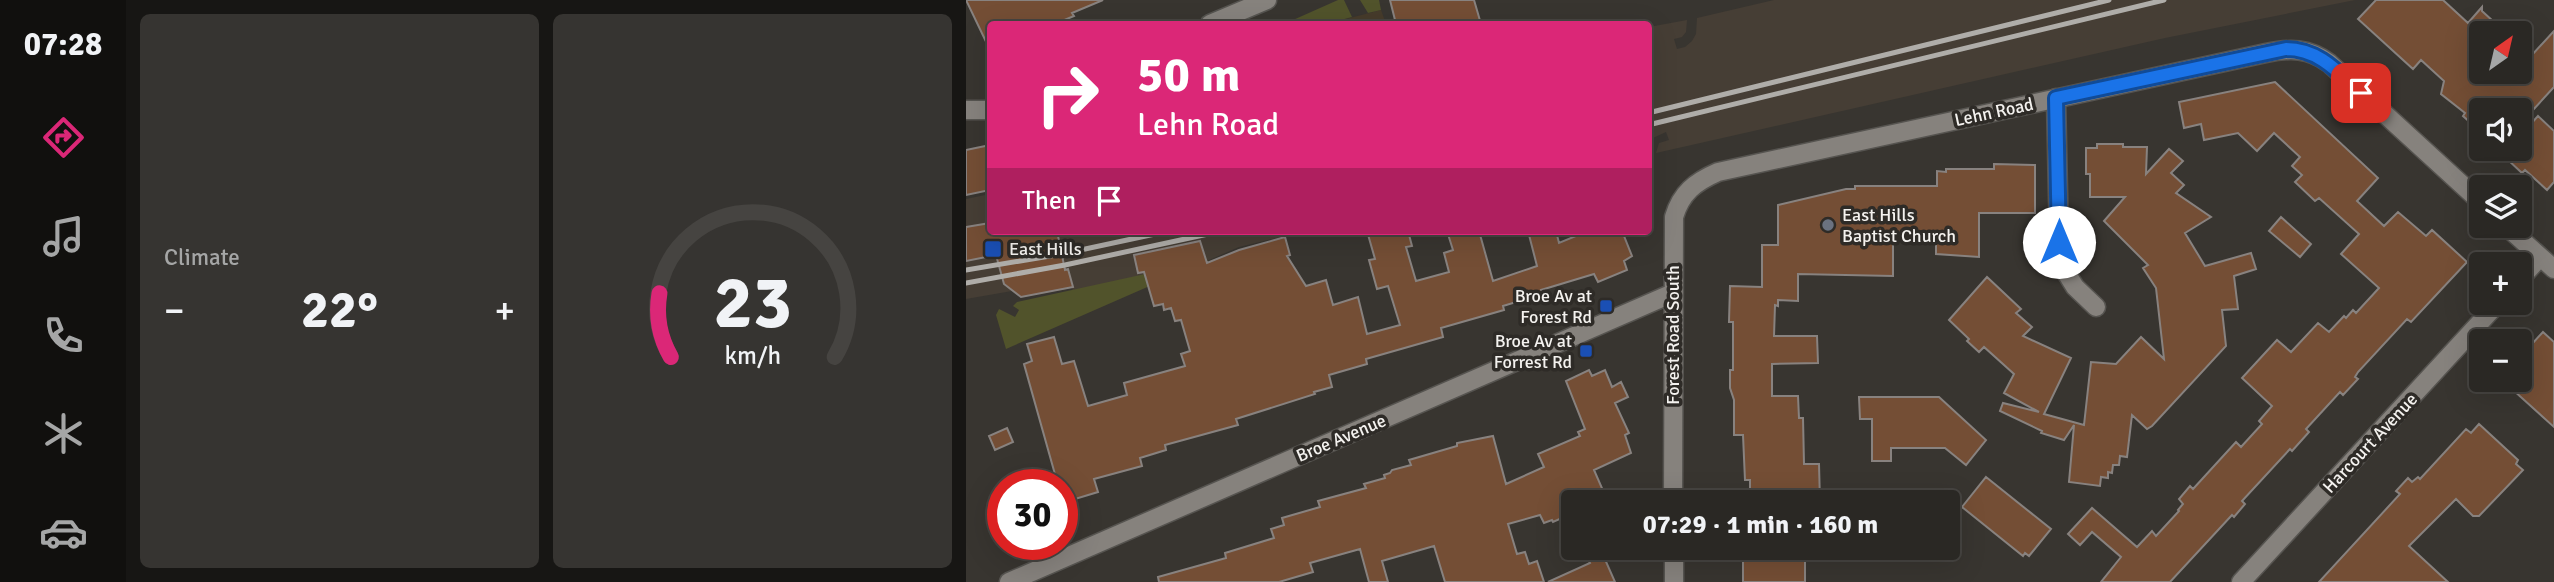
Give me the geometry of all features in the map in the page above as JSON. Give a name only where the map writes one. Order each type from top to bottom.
[{"type":"street","points":[[1217,21],[1267,0]]},
{"type":"street","name":"Lehn Road","points":[[1702,178],[1718,172],[2056,98],[2275,51],[2297,49],[2308,51],[2329,63],[2469,191]]},
{"type":"street","points":[[2056,98],[2059,242],[2062,266],[2075,287],[2096,307]]},
{"type":"street","points":[[966,110],[987,110]]},
{"type":"street","name":"Forest Road South","points":[[1674,490],[1674,217],[1684,194],[1702,178]]},
{"type":"street","points":[[2519,238],[2554,269]]},
{"type":"street","points":[[2532,266],[2540,257]]},
{"type":"street","name":"Broe Avenue","points":[[1009,582],[1673,293]]},
{"type":"street","name":"Harcourt Avenue","points":[[2241,582],[2487,315]]},
{"type":"street","points":[[1674,560],[1674,582]]},
{"type":"shaded area","points":[[1774,0],[2355,0],[2165,38],[1656,153],[1659,143],[1669,140],[1666,132],[1652,140],[1652,26],[1687,20],[1686,32],[1682,37],[1674,39],[1677,49],[1692,41],[1696,34],[1697,18]]},
{"type":"shaded area","points":[[1381,10],[1385,21],[1338,21]]},
{"type":"shaded area","points":[[987,195],[987,235],[1288,235],[1239,247],[1209,260],[1073,291],[1072,288],[1021,297],[1012,291],[966,299],[966,199]]},
{"type":"green space","points":[[1338,0],[1344,0],[1352,17],[1337,21],[1291,21]]},
{"type":"green space","points":[[1360,0],[1379,0],[1381,10],[1368,13]]},
{"type":"green space","points":[[1209,260],[1006,349],[996,315],[999,309],[1015,317],[1019,310],[1013,306],[1017,302]]},
{"type":"building","points":[[966,0],[1103,0],[1072,13],[1074,16],[1062,21],[987,21],[987,44]]},
{"type":"building","points":[[1390,0],[1474,0],[1480,21],[1442,21],[1395,21]]},
{"type":"building","points":[[2376,0],[2443,0],[2469,22],[2469,84],[2532,84],[2532,55],[2554,31],[2554,87],[2533,110],[2532,98],[2469,98],[2469,121],[2463,116],[2465,113],[2441,94],[2444,81],[2421,60],[2413,69],[2358,19]]},
{"type":"building","points":[[2482,7],[2482,11],[2493,21],[2470,21]]},
{"type":"building","points":[[2275,82],[2378,178],[2357,201],[2384,226],[2398,212],[2426,236],[2432,230],[2467,262],[2411,322],[2407,319],[2358,372],[2355,377],[2358,379],[2343,395],[2340,392],[2306,429],[2309,432],[2292,451],[2290,449],[2242,501],[2245,504],[2234,517],[2232,515],[2170,582],[2101,582],[2121,557],[2092,532],[2080,545],[2068,534],[2092,508],[2137,547],[2152,531],[2156,536],[2179,511],[2183,504],[2179,499],[2190,486],[2193,489],[2236,442],[2241,447],[2262,424],[2259,421],[2272,406],[2242,378],[2277,340],[2291,352],[2318,323],[2329,332],[2344,316],[2346,318],[2353,310],[2356,313],[2379,288],[2341,254],[2359,234],[2319,198],[2315,201],[2295,182],[2302,175],[2292,166],[2300,157],[2274,133],[2257,151],[2238,133],[2204,140],[2201,124],[2184,128],[2179,102]]},
{"type":"building","points":[[2538,116],[2554,131],[2554,182],[2547,190],[2532,175],[2525,170],[2522,173],[2509,161],[2532,161],[2532,123]]},
{"type":"building","points":[[2097,144],[2147,147],[2146,174],[2169,149],[2183,161],[2171,173],[2184,185],[2176,193],[2211,217],[2185,233],[2205,266],[2251,253],[2256,269],[2234,276],[2238,309],[2222,310],[2226,346],[2152,426],[2147,429],[2132,415],[2127,457],[2120,456],[2119,465],[2113,465],[2112,473],[2108,472],[2108,478],[2101,477],[2100,486],[2069,482],[2074,425],[2064,440],[2041,433],[2042,431],[2000,411],[2003,403],[2039,412],[2004,393],[2014,374],[1984,347],[1979,352],[1949,320],[1987,277],[2021,309],[2016,313],[2032,327],[2023,336],[2071,358],[2044,414],[2084,425],[2091,362],[2116,364],[2141,337],[2164,359],[2156,288],[2143,268],[2148,265],[2104,221],[2125,197],[2090,197],[2090,174],[2086,174],[2086,148],[2097,148]]},
{"type":"building","points":[[987,146],[987,191],[966,195],[966,150]]},
{"type":"building","points":[[1994,164],[2035,165],[2035,213],[1979,213],[1979,257],[1936,254],[1936,232],[1893,232],[1893,276],[1798,274],[1798,301],[1778,300],[1778,306],[1775,305],[1774,336],[1817,336],[1818,363],[1772,364],[1772,396],[1798,396],[1799,418],[1803,418],[1804,464],[1819,464],[1820,490],[1750,490],[1750,480],[1745,480],[1743,435],[1734,435],[1734,400],[1730,388],[1730,370],[1733,370],[1733,322],[1729,322],[1730,286],[1762,287],[1762,245],[1778,245],[1778,205],[1855,189],[1855,186],[1937,186],[1937,171],[1946,172],[1946,169],[1994,169]]},
{"type":"building","points":[[2281,217],[2311,244],[2300,257],[2269,231]]},
{"type":"building","points":[[987,224],[987,235],[1058,235],[1065,270],[1068,269],[1073,287],[1021,297],[1004,284],[996,255],[966,261],[966,227]]},
{"type":"building","points":[[1368,235],[1409,235],[1412,246],[1406,247],[1416,281],[1449,272],[1444,253],[1453,250],[1448,235],[1480,235],[1493,281],[1537,266],[1529,235],[1557,235],[1559,243],[1578,235],[1624,235],[1632,256],[1624,261],[1627,270],[1598,282],[1594,274],[1541,290],[1542,294],[1503,306],[1504,310],[1441,328],[1443,337],[1366,359],[1367,364],[1329,375],[1332,387],[1236,419],[1238,425],[1165,445],[1166,450],[1140,458],[1142,466],[1094,479],[1098,492],[1078,498],[1078,469],[1054,469],[1024,364],[1032,361],[1027,344],[1054,337],[1062,364],[1074,361],[1088,406],[1127,395],[1124,383],[1185,366],[1181,354],[1190,351],[1181,320],[1175,321],[1171,308],[1164,310],[1163,304],[1154,306],[1144,272],[1138,273],[1134,255],[1200,241],[1207,263],[1239,250],[1285,237],[1290,255],[1287,256],[1306,286],[1326,280],[1333,305],[1358,297],[1367,334],[1400,325],[1388,286],[1377,289],[1369,260],[1375,259]]},
{"type":"building","points":[[2543,332],[2554,342],[2554,427],[2515,392],[2532,392],[2532,344]]},
{"type":"building","points":[[1589,370],[1592,376],[1605,370],[1612,387],[1621,382],[1628,397],[1615,403],[1629,433],[1625,435],[1631,453],[1594,470],[1603,490],[1561,490],[1561,518],[1544,523],[1540,515],[1508,524],[1517,554],[1525,552],[1529,564],[1537,561],[1544,582],[1445,582],[1434,546],[1382,561],[1388,582],[1369,582],[1360,549],[1310,563],[1313,572],[1279,582],[1159,582],[1158,577],[1226,558],[1225,553],[1274,538],[1271,529],[1284,525],[1282,518],[1320,507],[1318,501],[1366,488],[1364,484],[1385,478],[1384,475],[1392,470],[1411,465],[1409,460],[1457,446],[1457,443],[1493,436],[1506,484],[1544,467],[1538,454],[1580,436],[1578,432],[1585,429],[1566,381]]},
{"type":"building","points":[[1859,397],[1939,397],[1986,440],[1966,465],[1945,448],[1891,448],[1891,461],[1872,461],[1872,419],[1860,419]]},
{"type":"building","points":[[2479,424],[2518,460],[2516,464],[2523,470],[2479,516],[2473,516],[2456,499],[2409,546],[2448,582],[2319,582],[2400,494],[2396,491],[2408,478],[2412,482],[2418,477],[2420,479],[2466,429],[2471,433]]},
{"type":"building","points":[[1007,428],[1013,442],[995,450],[989,436]]},
{"type":"building","points":[[1986,477],[2051,529],[2029,556],[2025,553],[2023,556],[1962,507]]},
{"type":"building","points":[[1589,560],[1605,560],[1615,582],[1548,582],[1590,563]]},
{"type":"building","points":[[1743,560],[1805,560],[1805,582],[1743,582]]},
{"type":"railway","points":[[1652,112],[2109,0]]},
{"type":"railway","points":[[1652,124],[2164,0]]},
{"type":"railway","points":[[966,270],[1062,254],[1150,235]]},
{"type":"railway","points":[[966,283],[1204,235]]},
{"type":"place","name":"East Hills Baptist Church","points":[[1828,225]]},
{"type":"place","name":"East Hills","points":[[993,249]]},
{"type":"place","name":"Broe Av at Forest Rd","points":[[1606,306]]},
{"type":"place","name":"Broe Av at Forrest Rd","points":[[1586,351]]},
{"type":"route","points":[[2059,242],[2056,98],[2286,49],[2308,51],[2319,56],[2361,93]]}]
